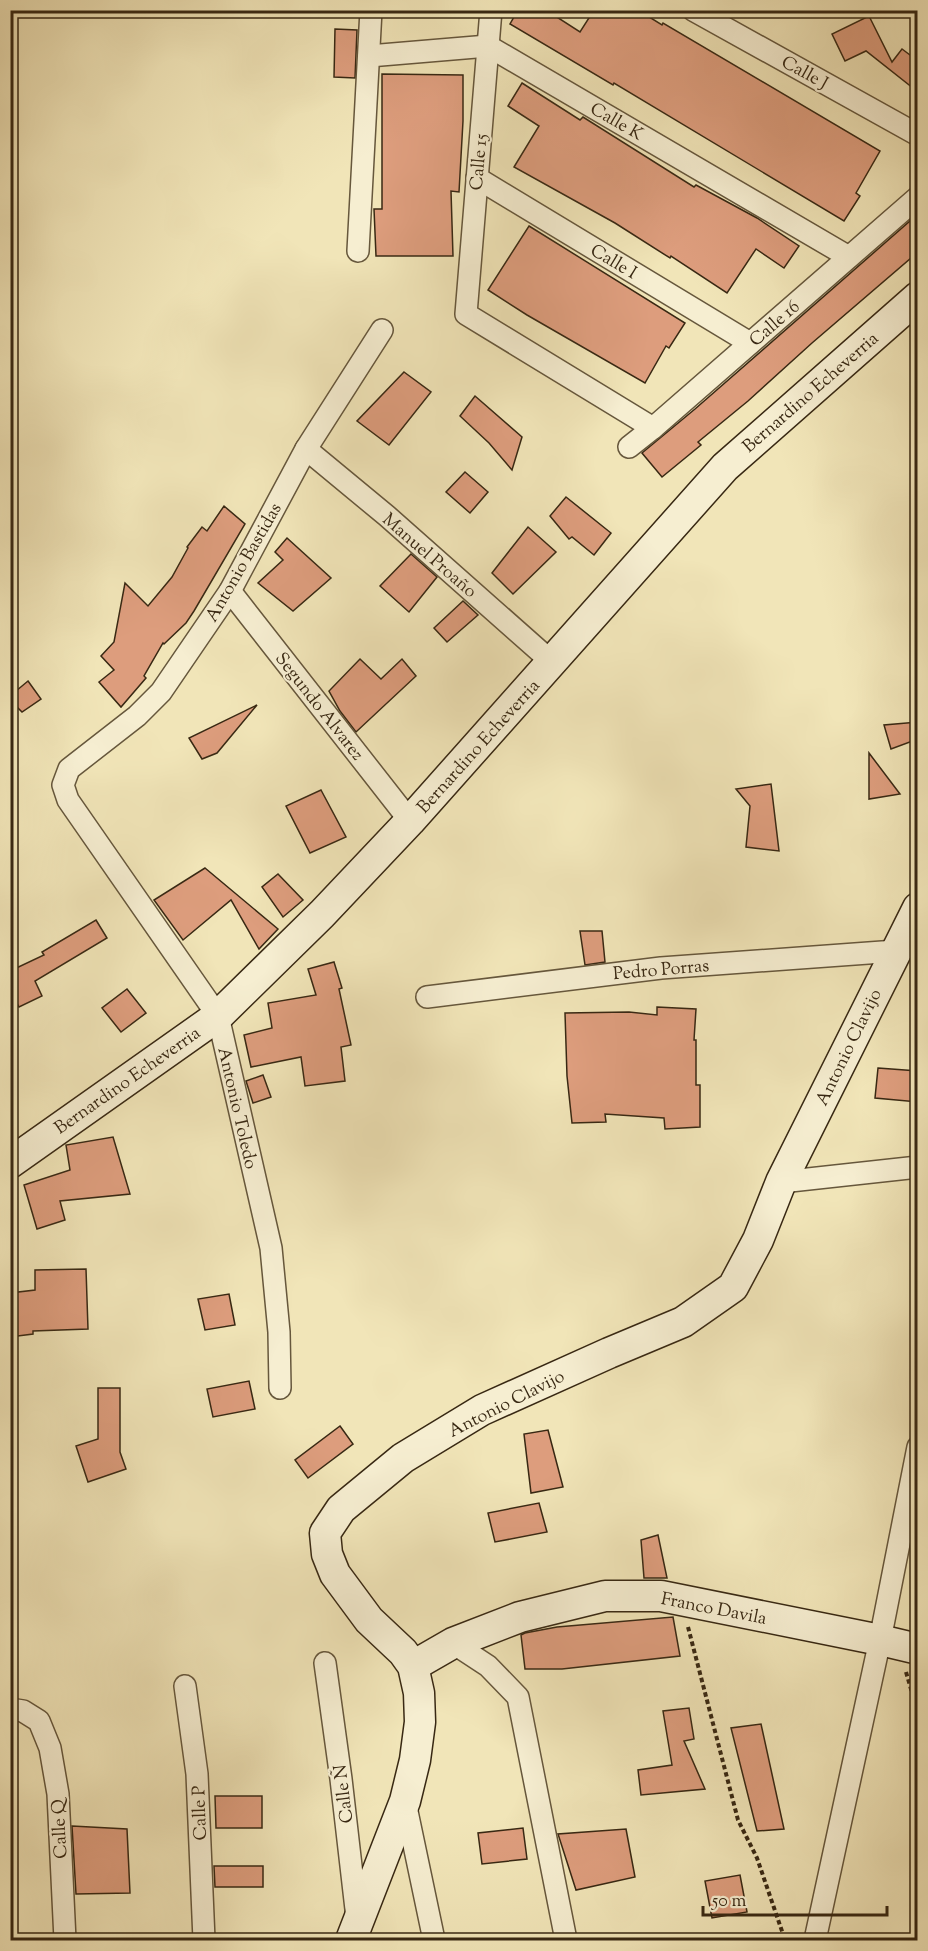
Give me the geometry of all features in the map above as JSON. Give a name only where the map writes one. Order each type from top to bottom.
[{"type":"street","points":[[358,250],[371,10]]},
{"type":"street","name":"Calle 15","points":[[491,10],[466,314],[653,428]]},
{"type":"street","name":"Calle J","points":[[693,10],[918,135]]},
{"type":"street","points":[[369,56],[488,46]]},
{"type":"street","name":"Calle K","points":[[488,46],[849,257]]},
{"type":"street","name":"Calle I","points":[[477,178],[750,343]]},
{"type":"street","name":"Calle 16","points":[[629,447],[918,197]]},
{"type":"street","name":"Bernardino Echeverria","points":[[10,1163],[218,1016],[322,914],[410,822],[725,467],[918,297]]},
{"type":"street","name":"Antonio Bastidas","points":[[68,800],[63,785],[69,769],[137,716],[161,692],[230,591],[306,449],[382,330]]},
{"type":"street","name":"Manuel Proaño","points":[[306,449],[387,516],[553,663]]},
{"type":"street","name":"Segundo Alvarez","points":[[230,591],[410,822]]},
{"type":"street","name":"Antonio Toledo","points":[[68,800],[218,1016],[271,1248],[279,1332],[280,1388]]},
{"type":"street","name":"Antonio Clavijo","points":[[354,1933],[405,1801],[415,1760],[420,1722],[419,1693],[413,1666],[403,1652],[369,1620],[335,1574],[327,1554],[325,1533],[341,1509],[403,1458],[482,1410],[683,1322],[733,1287],[758,1240],[781,1182],[918,908]]},
{"type":"street","name":"Pedro Porras","points":[[427,997],[661,968],[896,951]]},
{"type":"street","points":[[781,1182],[918,1167]]},
{"type":"street","points":[[815,1941],[899,1645],[918,1447]]},
{"type":"street","name":"Franco Davila","points":[[413,1666],[453,1643],[520,1617],[605,1596],[661,1596],[899,1645]]},
{"type":"street","points":[[453,1643],[488,1666],[518,1697],[566,1941]]},
{"type":"street","name":"Calle Ñ","points":[[325,1663],[342,1779],[354,1933]]},
{"type":"street","name":"Calle P","points":[[185,1686],[197,1774],[204,1941]]},
{"type":"street","name":"Calle Q","points":[[10,1709],[23,1711],[39,1720],[50,1748],[58,1794],[65,1941]]},
{"type":"street","points":[[405,1801],[434,1941]]},
{"type":"path","points":[[681,1600],[738,1820],[757,1858],[784,1941]]},
{"type":"path","points":[[899,1645],[918,1713]]},
{"type":"building","points":[[518,10],[546,10],[580,32],[594,10],[638,10],[662,25],[663,23],[880,151],[856,193],[860,196],[844,221],[614,83],[613,85],[510,24]]},
{"type":"building","points":[[869,16],[892,62],[902,49],[918,61],[918,92],[866,51],[845,61],[832,34]]},
{"type":"building","points":[[335,29],[357,30],[355,78],[334,77]]},
{"type":"building","points":[[382,74],[463,75],[459,192],[451,191],[453,256],[376,256],[374,209],[382,209]]},
{"type":"building","points":[[522,83],[580,120],[583,117],[694,187],[696,185],[757,218],[799,246],[784,268],[756,249],[727,293],[671,256],[670,258],[615,223],[514,167],[539,126],[508,106]]},
{"type":"building","points":[[918,214],[918,252],[698,442],[701,445],[662,477],[642,453]]},
{"type":"building","points":[[529,226],[685,323],[669,348],[666,346],[645,383],[488,290]]},
{"type":"building","points":[[404,372],[431,392],[389,445],[357,421]]},
{"type":"building","points":[[475,396],[522,437],[512,470],[489,443],[460,416]]},
{"type":"building","points":[[465,472],[488,492],[470,513],[446,492]]},
{"type":"building","points":[[566,497],[611,533],[594,555],[572,537],[569,539],[550,516]]},
{"type":"building","points":[[224,506],[245,524],[186,623],[163,643],[144,676],[146,678],[121,707],[99,682],[114,670],[101,656],[114,642],[125,583],[148,606],[172,577],[187,547],[202,527],[207,531]]},
{"type":"building","points":[[528,527],[556,552],[513,594],[492,573]]},
{"type":"building","points":[[287,538],[331,578],[293,611],[258,583],[283,560],[275,552]]},
{"type":"building","points":[[411,554],[437,577],[409,612],[380,586]]},
{"type":"building","points":[[463,601],[478,615],[447,642],[434,628]]},
{"type":"building","points":[[360,659],[381,679],[402,659],[416,676],[356,732],[340,711],[329,691]]},
{"type":"building","points":[[28,681],[41,699],[22,712],[10,700],[10,696]]},
{"type":"building","points":[[257,705],[217,753],[202,759],[189,738]]},
{"type":"building","points":[[918,722],[918,739],[891,749],[884,725]]},
{"type":"building","points":[[869,753],[900,794],[869,799]]},
{"type":"building","points":[[771,784],[779,851],[746,847],[750,806],[736,789]]},
{"type":"building","points":[[321,790],[346,837],[310,853],[286,806]]},
{"type":"building","points":[[205,868],[278,929],[259,949],[231,900],[183,940],[154,900]]},
{"type":"building","points":[[278,874],[303,900],[283,917],[262,887]]},
{"type":"building","points":[[96,920],[107,938],[35,981],[42,996],[19,1007],[10,990],[10,971],[44,955],[42,952]]},
{"type":"building","points":[[580,931],[602,931],[605,962],[585,965]]},
{"type":"building","points":[[334,962],[342,988],[339,989],[351,1045],[341,1047],[345,1081],[305,1086],[301,1057],[251,1067],[244,1035],[272,1028],[268,1003],[316,995],[308,969]]},
{"type":"building","points":[[127,989],[146,1013],[121,1032],[102,1008]]},
{"type":"building","points":[[657,1007],[696,1009],[694,1040],[696,1040],[696,1085],[700,1085],[700,1127],[665,1129],[664,1118],[605,1114],[606,1122],[572,1123],[567,1076],[565,1013],[629,1012],[657,1015]]},
{"type":"building","points":[[878,1068],[918,1071],[918,1102],[875,1098]]},
{"type":"building","points":[[263,1075],[271,1097],[253,1103],[246,1081]]},
{"type":"building","points":[[113,1137],[130,1194],[60,1201],[65,1220],[37,1229],[24,1185],[70,1170],[66,1145]]},
{"type":"building","points":[[86,1269],[88,1329],[33,1331],[33,1334],[10,1337],[10,1293],[35,1290],[35,1270]]},
{"type":"building","points":[[229,1294],[235,1325],[205,1330],[198,1299]]},
{"type":"building","points":[[249,1381],[255,1409],[213,1417],[207,1389]]},
{"type":"building","points":[[98,1388],[120,1388],[120,1452],[126,1469],[88,1482],[76,1446],[98,1439]]},
{"type":"building","points":[[340,1426],[353,1444],[308,1478],[295,1460]]},
{"type":"building","points":[[548,1430],[563,1487],[531,1493],[524,1434]]},
{"type":"building","points":[[539,1503],[547,1532],[495,1542],[488,1513]]},
{"type":"building","points":[[658,1535],[667,1578],[644,1578],[641,1540]]},
{"type":"building","points":[[673,1617],[680,1656],[562,1669],[525,1669],[521,1635],[525,1633],[557,1627]]},
{"type":"building","points":[[689,1708],[694,1739],[684,1741],[705,1789],[641,1795],[638,1770],[672,1765],[663,1711]]},
{"type":"building","points":[[761,1724],[784,1829],[757,1831],[731,1728]]},
{"type":"building","points":[[215,1796],[262,1796],[262,1828],[216,1828]]},
{"type":"building","points":[[72,1826],[127,1829],[130,1893],[76,1894]]},
{"type":"building","points":[[523,1828],[527,1859],[482,1864],[478,1833]]},
{"type":"building","points":[[626,1829],[635,1877],[576,1890],[558,1834]]},
{"type":"building","points":[[214,1866],[263,1866],[263,1887],[215,1887]]},
{"type":"building","points":[[740,1875],[747,1912],[712,1918],[705,1881]]}]
